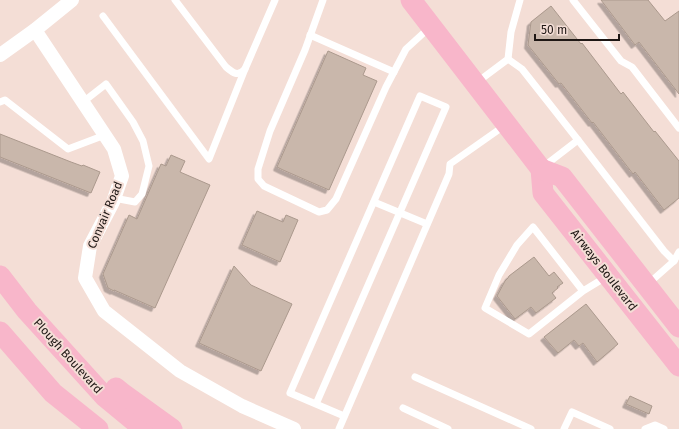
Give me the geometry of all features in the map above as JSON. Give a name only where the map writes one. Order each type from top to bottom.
[{"type":"main road","points":[[411,0],[541,169]]},
{"type":"main road","name":"Airways Boulevard","points":[[679,327],[562,177],[541,169],[543,193],[679,366]]},
{"type":"main road","name":"Plough Boulevard","points":[[0,276],[27,311],[106,397],[144,429]]},
{"type":"main road","points":[[27,311],[84,359],[122,394],[172,429]]},
{"type":"main road","points":[[0,332],[85,429]]},
{"type":"main road","points":[[53,393],[98,429]]},
{"type":"street","points":[[0,55],[35,30],[72,0]]},
{"type":"street","name":"Convair Road","points":[[35,30],[114,149],[122,176],[114,198],[90,246],[85,278],[104,311],[180,371],[242,406],[294,429]]},
{"type":"street","points":[[608,276],[628,261]]},
{"type":"lane","points":[[176,0],[226,67],[237,74],[242,73],[245,69]]},
{"type":"lane","points":[[103,16],[209,159],[245,69],[275,0]]},
{"type":"lane","points":[[323,0],[305,50],[270,132],[258,168],[258,178],[264,186],[319,212],[327,210],[336,199],[406,49],[431,26]]},
{"type":"lane","points":[[573,0],[621,61],[632,66],[679,128]]},
{"type":"lane","points":[[475,84],[508,59],[511,32],[521,1]]},
{"type":"lane","points":[[310,35],[394,72]]},
{"type":"lane","points":[[508,59],[522,69],[664,251],[674,261]]},
{"type":"lane","points":[[83,102],[106,84],[133,122],[143,141],[149,166],[142,194],[135,202],[114,198]]},
{"type":"lane","points":[[316,404],[446,107],[420,96],[290,393],[344,416]]},
{"type":"lane","points":[[0,102],[5,100],[68,150],[105,135]]},
{"type":"lane","points":[[339,429],[449,174],[450,164],[506,124]]},
{"type":"lane","points":[[541,169],[578,140]]},
{"type":"lane","points":[[374,202],[427,224]]},
{"type":"lane","points":[[583,291],[533,227],[517,245],[500,275],[485,308],[529,334],[583,291],[608,276]]},
{"type":"lane","points":[[646,285],[674,261],[679,252]]},
{"type":"lane","points":[[415,377],[531,429]]},
{"type":"lane","points":[[403,408],[448,429]]},
{"type":"lane","points":[[564,429],[572,412],[610,429]]},
{"type":"lane","points":[[645,429],[655,425],[664,429]]},
{"type":"building","points":[[601,0],[648,0],[665,21],[679,11],[679,94],[639,42],[635,45]]},
{"type":"building","points":[[551,6],[581,44],[582,43],[621,94],[623,92],[679,161],[679,198],[664,210],[635,172],[633,174],[593,122],[592,123],[561,83],[559,84],[528,45],[531,22]]},
{"type":"building","points":[[328,51],[366,68],[363,75],[377,81],[329,190],[277,167]]},
{"type":"building","points":[[0,134],[100,172],[91,193],[0,157]]},
{"type":"building","points":[[171,155],[185,161],[180,172],[210,185],[155,308],[108,288],[103,274],[129,215],[137,219],[161,164],[166,166]]},
{"type":"building","points":[[257,211],[283,222],[286,215],[298,220],[280,262],[242,245]]},
{"type":"building","points":[[534,257],[549,276],[554,272],[563,283],[552,293],[556,298],[536,313],[531,307],[515,319],[497,296],[509,276]]},
{"type":"building","points":[[234,266],[251,285],[292,304],[261,371],[199,343]]},
{"type":"building","points":[[586,304],[618,344],[597,362],[583,343],[579,346],[574,340],[558,353],[544,337]]},
{"type":"building","points":[[630,396],[652,406],[649,414],[626,404]]}]
